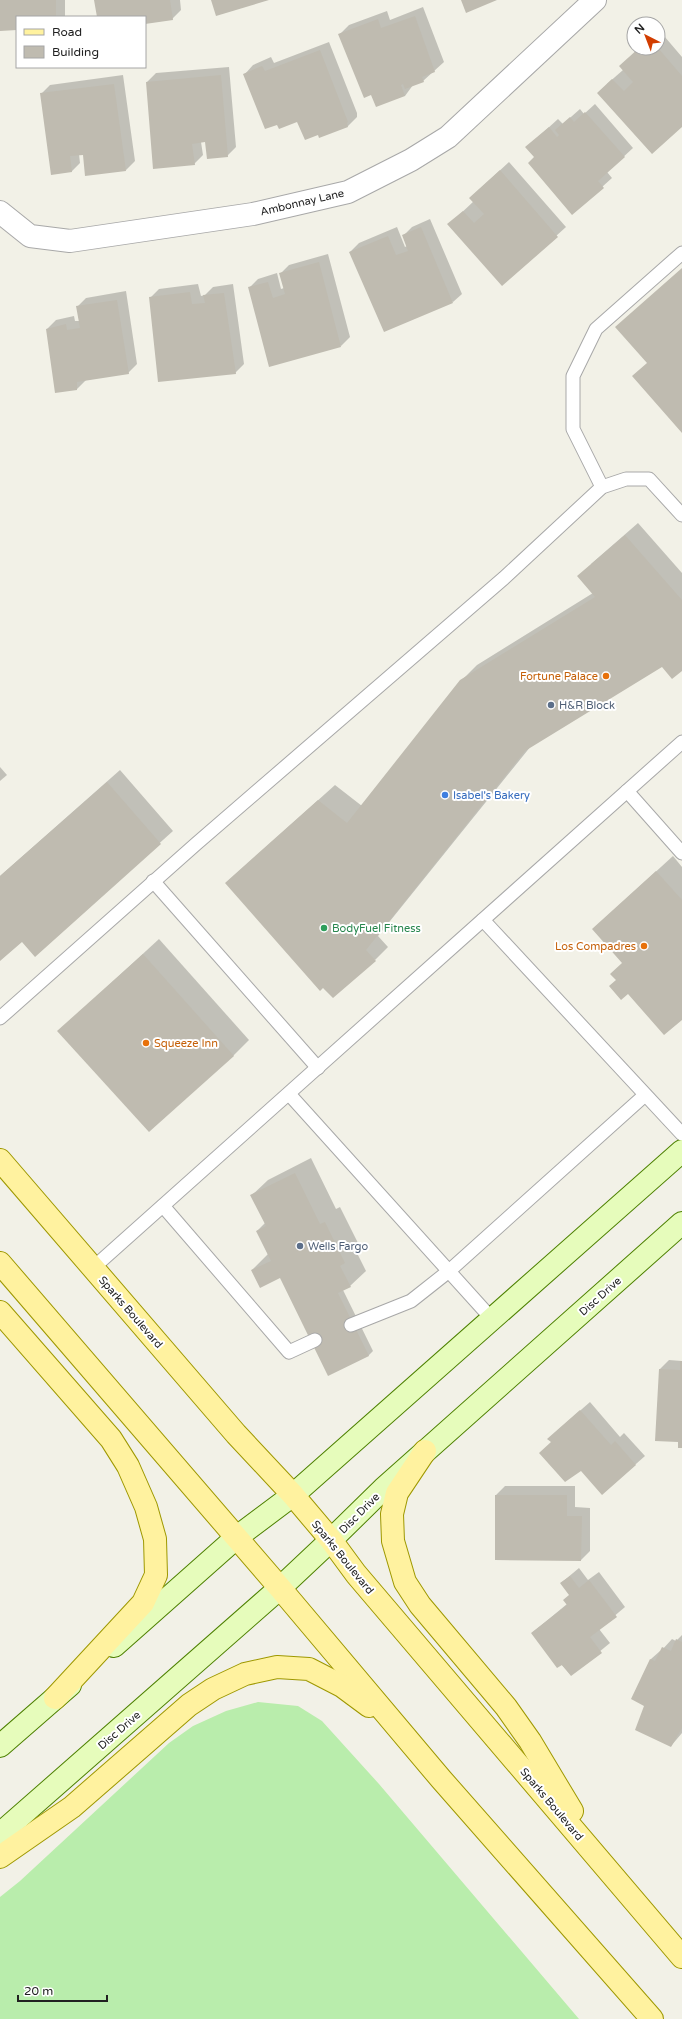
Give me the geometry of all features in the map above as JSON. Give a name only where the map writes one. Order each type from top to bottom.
[{"type":"main road","points":[[0,1746],[237,1537],[293,1495],[682,1152]]},
{"type":"main road","name":"Sparks Boulevard","points":[[0,1160],[236,1434],[293,1495],[331,1540],[356,1574],[682,1957]]},
{"type":"main road","name":"Disc Drive","points":[[0,1834],[280,1588],[382,1489],[682,1223]]},
{"type":"main road","points":[[0,1263],[237,1537],[447,1785],[652,2019]]},
{"type":"main road","points":[[0,1312],[111,1439],[128,1466],[146,1507],[155,1539],[156,1575],[143,1602],[55,1698]]},
{"type":"main road","points":[[425,1451],[397,1493],[392,1514],[393,1541],[405,1582],[420,1605],[510,1712],[530,1741],[607,1868]]},
{"type":"main road","points":[[0,1857],[72,1807],[189,1705],[213,1689],[245,1674],[277,1667],[309,1669],[342,1686],[401,1730]]},
{"type":"street","name":"Ambonnay Lane","points":[[0,212],[30,236],[70,241],[253,214],[348,192],[410,160],[448,137],[595,0]]},
{"type":"lane","points":[[602,487],[573,429],[573,376],[596,328],[682,253]]},
{"type":"lane","points":[[0,1018],[153,881],[504,578],[602,487],[626,479],[649,479],[682,515]]},
{"type":"lane","points":[[93,1268],[682,742]]},
{"type":"lane","points":[[627,791],[682,852]]},
{"type":"lane","points":[[153,881],[318,1068]]},
{"type":"lane","points":[[483,920],[682,1134]]},
{"type":"lane","points":[[289,1094],[492,1320]]},
{"type":"lane","points":[[351,1325],[411,1301],[449,1272],[645,1095]]},
{"type":"lane","points":[[163,1206],[289,1352],[315,1340]]},
{"type":"green space","points":[[258,1702],[298,1706],[322,1721],[379,1784],[579,2019],[0,2019],[0,1897],[20,1881],[169,1743],[193,1726],[226,1711]]},
{"type":"building","points":[[0,0],[56,0],[56,16],[16,16],[16,30],[0,31]]},
{"type":"building","points":[[94,0],[170,0],[173,20],[146,24],[146,16],[97,16]]},
{"type":"building","points":[[211,0],[269,0],[216,16]]},
{"type":"building","points":[[461,0],[497,0],[466,13]]},
{"type":"building","points":[[415,16],[435,72],[422,77],[424,82],[405,89],[403,84],[401,85],[405,96],[376,107],[371,95],[364,98],[338,34],[378,19],[381,28]]},
{"type":"building","points":[[320,50],[348,122],[348,127],[319,138],[318,135],[305,140],[297,122],[279,129],[277,125],[265,129],[243,74],[262,66],[265,71]]},
{"type":"building","points":[[630,56],[665,56],[682,76],[682,127],[652,154],[597,93],[612,79],[624,91],[633,82],[619,66]]},
{"type":"building","points":[[221,75],[228,157],[207,159],[205,142],[192,144],[195,165],[153,169],[146,82]]},
{"type":"building","points":[[114,84],[126,171],[85,176],[83,155],[70,156],[72,172],[51,175],[40,93]]},
{"type":"building","points":[[585,112],[625,157],[598,181],[604,188],[572,215],[528,163],[534,157],[525,147],[549,127],[557,137],[559,135],[555,130],[570,117],[574,122]]},
{"type":"building","points":[[500,170],[558,237],[502,286],[447,224],[463,211],[474,223],[484,214],[469,198]]},
{"type":"building","points":[[421,227],[453,303],[384,332],[349,252],[388,236],[396,255],[408,251],[402,235]]},
{"type":"building","points":[[319,262],[341,347],[269,367],[248,287],[268,282],[273,298],[285,294],[279,273]]},
{"type":"building","points":[[682,268],[682,433],[632,376],[647,363],[615,327]]},
{"type":"building","points":[[190,292],[192,304],[205,303],[203,295],[224,293],[236,374],[158,382],[149,297]]},
{"type":"building","points":[[117,300],[129,374],[77,382],[77,390],[55,393],[46,329],[66,324],[67,330],[80,328],[76,306]]},
{"type":"building","points":[[625,535],[682,600],[682,671],[672,679],[662,667],[525,751],[366,950],[376,961],[333,998],[323,988],[320,991],[225,883],[318,800],[347,823],[460,680],[595,597],[577,576]]},
{"type":"building","points":[[107,782],[161,844],[35,957],[22,942],[0,961],[0,876]]},
{"type":"building","name":"Los Compadres","points":[[656,871],[682,900],[682,1020],[664,1035],[628,994],[621,1000],[609,986],[616,980],[610,974],[622,963],[592,929]]},
{"type":"building","name":"Squeeze Inn","points":[[143,954],[234,1056],[149,1132],[57,1031]]},
{"type":"building","name":"Wells Fargo","points":[[295,1173],[320,1224],[325,1222],[345,1263],[340,1266],[351,1287],[338,1293],[369,1356],[328,1376],[280,1278],[260,1288],[251,1270],[271,1261],[256,1231],[266,1226],[250,1195]]},
{"type":"building","points":[[680,1361],[682,1361],[682,1448],[678,1448],[678,1442],[655,1441],[659,1369],[680,1370]]},
{"type":"building","points":[[580,1410],[611,1445],[615,1441],[636,1465],[602,1495],[581,1471],[565,1482],[539,1453],[551,1442],[547,1439]]},
{"type":"building","points":[[495,1495],[567,1495],[567,1516],[582,1516],[581,1561],[495,1560]]},
{"type":"building","points":[[570,1576],[579,1588],[589,1580],[617,1617],[590,1637],[602,1653],[571,1676],[562,1665],[557,1668],[531,1633],[567,1605],[563,1600],[569,1595],[560,1583]]},
{"type":"building","points":[[676,1639],[682,1642],[682,1728],[671,1747],[635,1730],[644,1706],[631,1699],[650,1659],[655,1661],[662,1647],[671,1651]]},
{"type":"place","name":"Fortune Palace","points":[[606,676]]},
{"type":"place","name":"H&R Block","points":[[551,705]]},
{"type":"place","name":"Isabel's Bakery","points":[[445,795]]},
{"type":"place","name":"BodyFuel Fitness","points":[[324,928]]},
{"type":"place","name":"Los Compadres","points":[[644,946]]},
{"type":"place","name":"Squeeze Inn","points":[[146,1043]]},
{"type":"place","name":"Wells Fargo","points":[[300,1246]]}]
